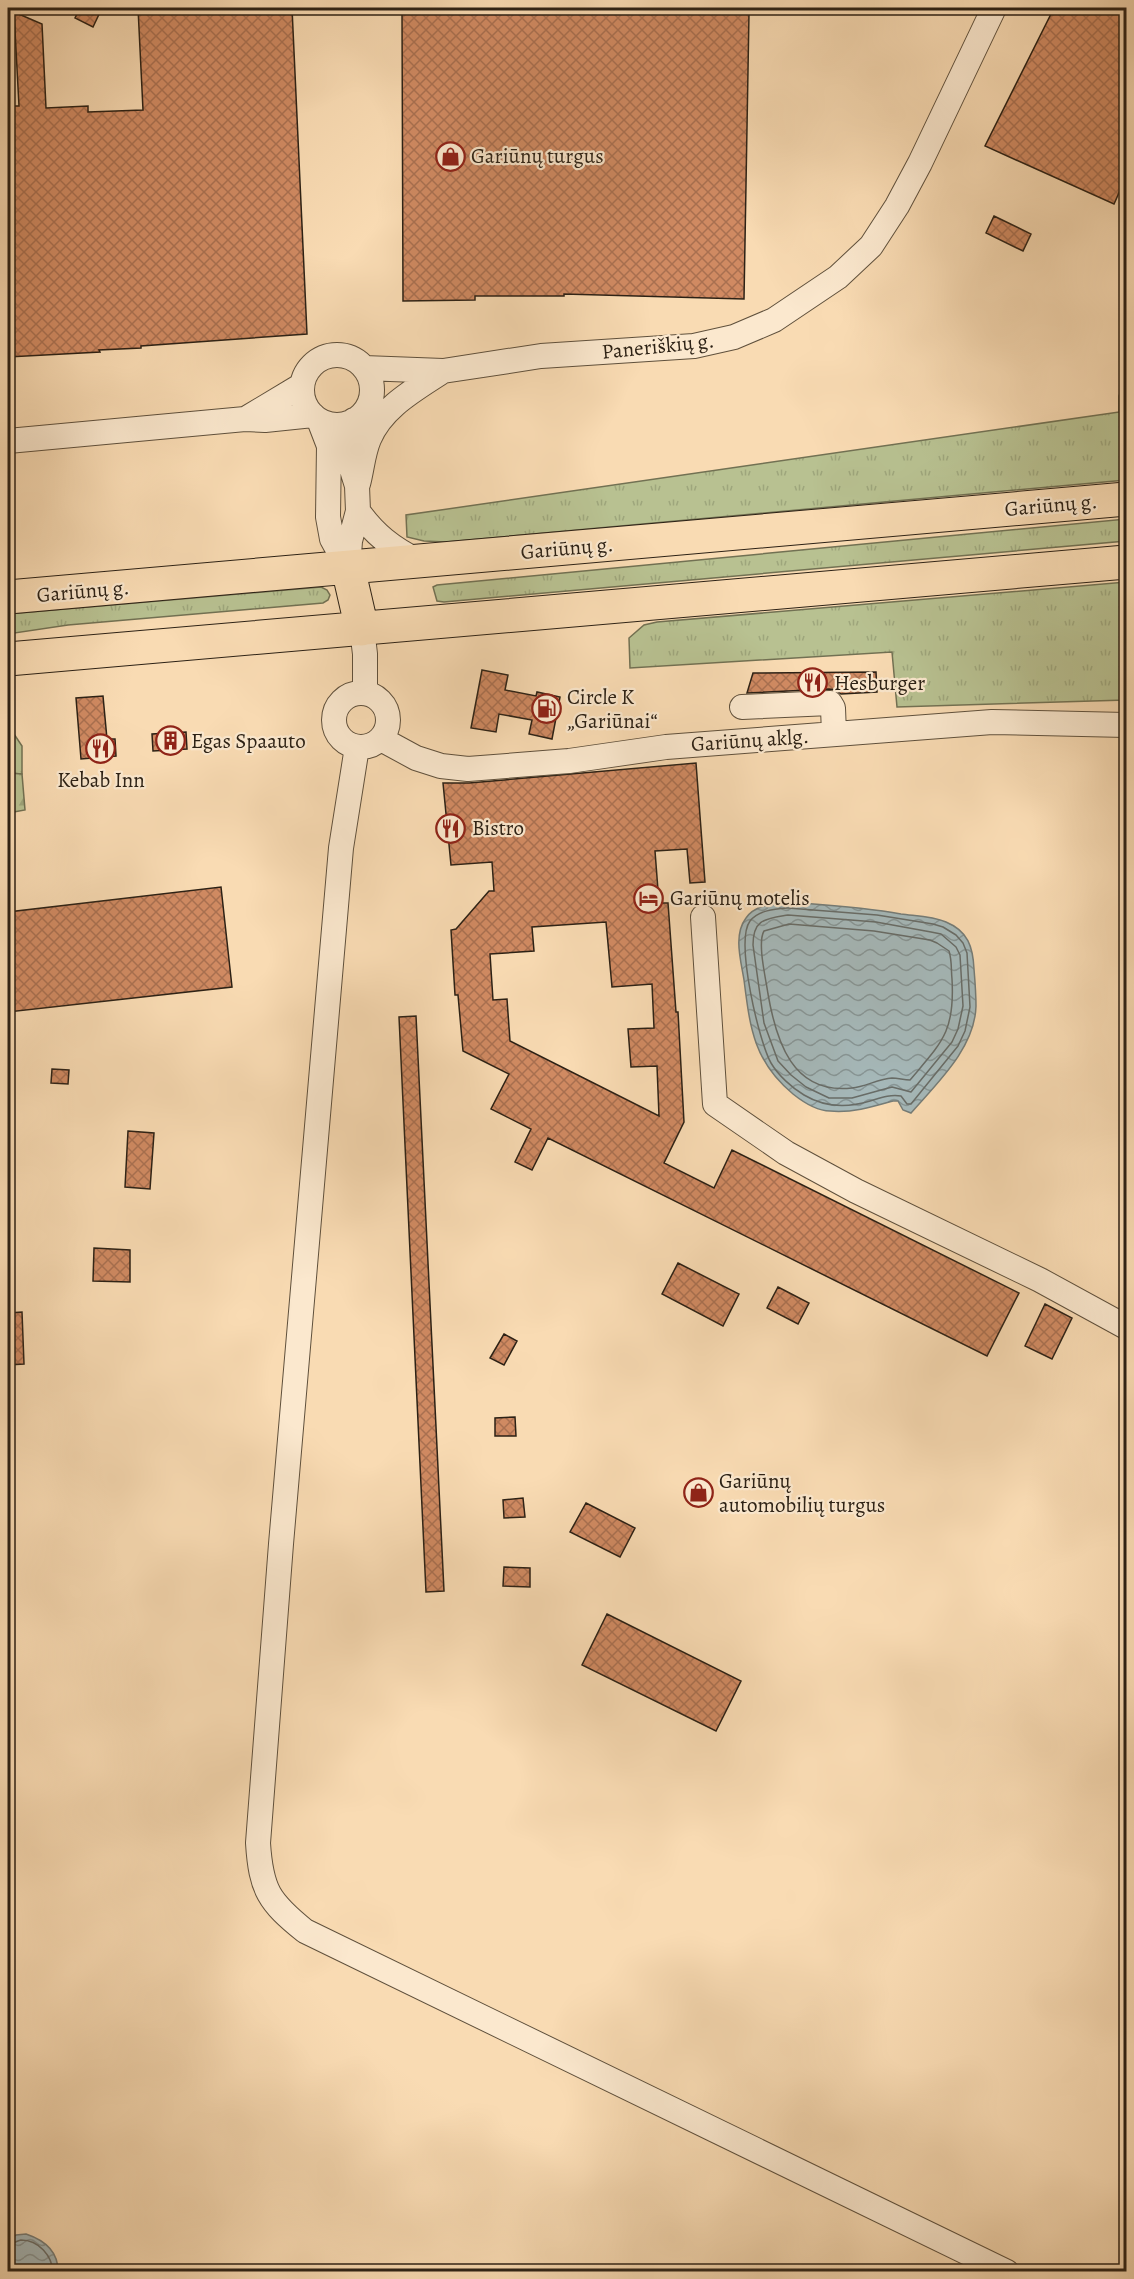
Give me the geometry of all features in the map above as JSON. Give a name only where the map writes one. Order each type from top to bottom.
[{"type":"highway","name":"Gariūnų g.","points":[[8,597],[1126,499]]},
{"type":"highway","points":[[8,659],[1126,562]]},
{"type":"highway","points":[[348,568],[362,629]]},
{"type":"highway","points":[[621,632],[650,604]]},
{"type":"street","name":"Paneriškių g.","points":[[302,385],[310,367],[327,356],[348,357],[364,368],[444,371],[541,356],[694,345],[734,337],[774,320],[838,277],[871,246],[897,206],[994,8]]},
{"type":"street","points":[[8,441],[245,419],[316,417],[330,424],[342,424],[362,414],[371,398],[372,387],[364,368]]},
{"type":"street","points":[[371,398],[398,383],[444,371]]},
{"type":"street","points":[[357,486],[369,439],[377,424],[389,409],[444,371]]},
{"type":"street","points":[[245,419],[302,385],[305,405],[316,417],[329,446],[328,517],[339,554],[348,568]]},
{"type":"street","points":[[348,568],[350,541],[358,511],[357,486],[348,457],[348,438],[354,420]]},
{"type":"street","points":[[358,511],[381,539],[418,561]]},
{"type":"street","points":[[362,629],[365,654],[365,693]]},
{"type":"street","points":[[365,693],[380,700],[388,714],[386,731],[381,739],[366,747],[357,747],[348,744],[336,732],[335,714],[338,707],[349,696],[365,693]]},
{"type":"street","points":[[742,707],[830,704],[833,708],[834,734]]},
{"type":"street","name":"Gariūnų aklg.","points":[[381,739],[416,758],[441,766],[468,769],[569,761],[666,747],[992,722],[1126,725]]},
{"type":"street","points":[[357,747],[341,848],[281,1544],[259,1831],[260,1872],[269,1896],[305,1931],[1008,2271]]},
{"type":"street","points":[[703,917],[715,1104],[786,1153],[856,1191],[1040,1280],[1126,1327]]},
{"type":"green space","points":[[1126,375],[1126,417],[1119,412],[1119,396]]},
{"type":"green space","points":[[1119,412],[1126,417],[1126,480],[446,542],[424,541],[407,537],[406,515]]},
{"type":"green space","points":[[1126,519],[1126,541],[444,602],[437,601],[433,587],[437,585]]},
{"type":"green space","points":[[1126,582],[1126,700],[897,707],[892,652],[630,668],[629,638],[644,625],[657,622]]},
{"type":"green space","points":[[321,587],[330,595],[323,603],[68,625],[8,634],[8,614]]},
{"type":"green space","points":[[8,725],[22,746],[22,774],[8,773]]},
{"type":"green space","points":[[8,773],[22,774],[25,810],[8,813]]},
{"type":"water","points":[[787,902],[935,918],[960,930],[968,941],[971,947],[975,978],[974,1021],[969,1036],[953,1064],[911,1113],[903,1110],[898,1101],[846,1111],[825,1111],[815,1108],[797,1097],[780,1082],[762,1057],[749,1014],[740,957],[740,932],[746,918],[754,910]]},
{"type":"water","points":[[26,2234],[49,2247],[56,2258],[58,2271],[8,2271],[8,2240],[16,2235]]},
{"type":"building","points":[[80,8],[102,8],[93,27],[75,18]]},
{"type":"building","points":[[138,8],[292,8],[307,334],[141,346],[141,348],[99,350],[100,352],[8,357],[8,106],[19,106],[14,12],[42,24],[46,108],[88,106],[88,112],[143,110]]},
{"type":"building","points":[[1054,8],[1126,8],[1126,177],[1114,204],[985,146]]},
{"type":"building","points":[[402,11],[749,13],[744,299],[564,294],[564,296],[475,296],[475,300],[403,301]]},
{"type":"building","points":[[994,216],[1031,234],[1023,251],[986,233]]},
{"type":"building","points":[[482,670],[508,675],[505,690],[536,696],[537,692],[560,697],[552,739],[529,734],[532,720],[499,714],[496,732],[471,728]]},
{"type":"building","name":"Hesburger","points":[[876,672],[877,692],[841,694],[829,689],[747,693],[753,673]]},
{"type":"building","points":[[103,696],[107,739],[115,739],[116,756],[81,759],[76,698]]},
{"type":"building","name":"Egas Spaauto","points":[[186,732],[187,749],[153,751],[152,734]]},
{"type":"building","points":[[696,763],[705,882],[690,883],[687,849],[655,851],[659,903],[668,903],[676,1012],[678,1012],[684,1122],[664,1163],[714,1188],[732,1150],[1019,1293],[987,1356],[548,1138],[532,1170],[515,1162],[531,1129],[491,1109],[509,1074],[463,1051],[458,995],[455,995],[451,930],[456,929],[489,891],[494,891],[492,862],[451,865],[443,783],[469,783]],"holes":[[[606,922],[612,987],[652,984],[654,1028],[628,1029],[631,1067],[657,1066],[659,1116],[510,1041],[507,999],[493,1000],[490,954],[534,951],[532,927]]]},
{"type":"building","points":[[221,887],[232,987],[8,1012],[8,912]]},
{"type":"building","points":[[416,1016],[444,1591],[426,1592],[399,1017]]},
{"type":"building","points":[[52,1069],[69,1070],[68,1084],[51,1083]]},
{"type":"building","points":[[128,1131],[154,1133],[150,1189],[125,1187]]},
{"type":"building","points":[[94,1248],[130,1250],[130,1282],[93,1281]]},
{"type":"building","points":[[678,1263],[739,1294],[723,1326],[662,1294]]},
{"type":"building","points":[[778,1287],[809,1303],[798,1324],[767,1308]]},
{"type":"building","points":[[1045,1304],[1072,1318],[1052,1359],[1025,1346]]},
{"type":"building","points":[[22,1312],[24,1364],[8,1365],[8,1313]]},
{"type":"building","points":[[504,1334],[517,1341],[504,1365],[490,1358]]},
{"type":"building","points":[[515,1417],[516,1436],[495,1436],[495,1418]]},
{"type":"building","points":[[523,1498],[525,1517],[504,1518],[503,1500]]},
{"type":"building","points":[[586,1503],[635,1528],[620,1557],[570,1532]]},
{"type":"building","points":[[504,1567],[530,1568],[530,1587],[503,1586]]},
{"type":"building","points":[[607,1614],[741,1681],[716,1731],[582,1665]]},
{"type":"place","name":"Gariūnų turgus","points":[[450,156]]},
{"type":"place","name":"Hesburger","points":[[813,683]]},
{"type":"place","name":"Circle K „Gariūnai“","points":[[546,709]]},
{"type":"place","name":"Egas Spaauto","points":[[170,741]]},
{"type":"place","name":"Kebab Inn","points":[[101,749]]},
{"type":"place","name":"Bistro","points":[[451,828]]},
{"type":"place","name":"Gariūnų motelis","points":[[649,898]]},
{"type":"place","name":"Gariūnų automobilių turgus","points":[[698,1493]]}]
